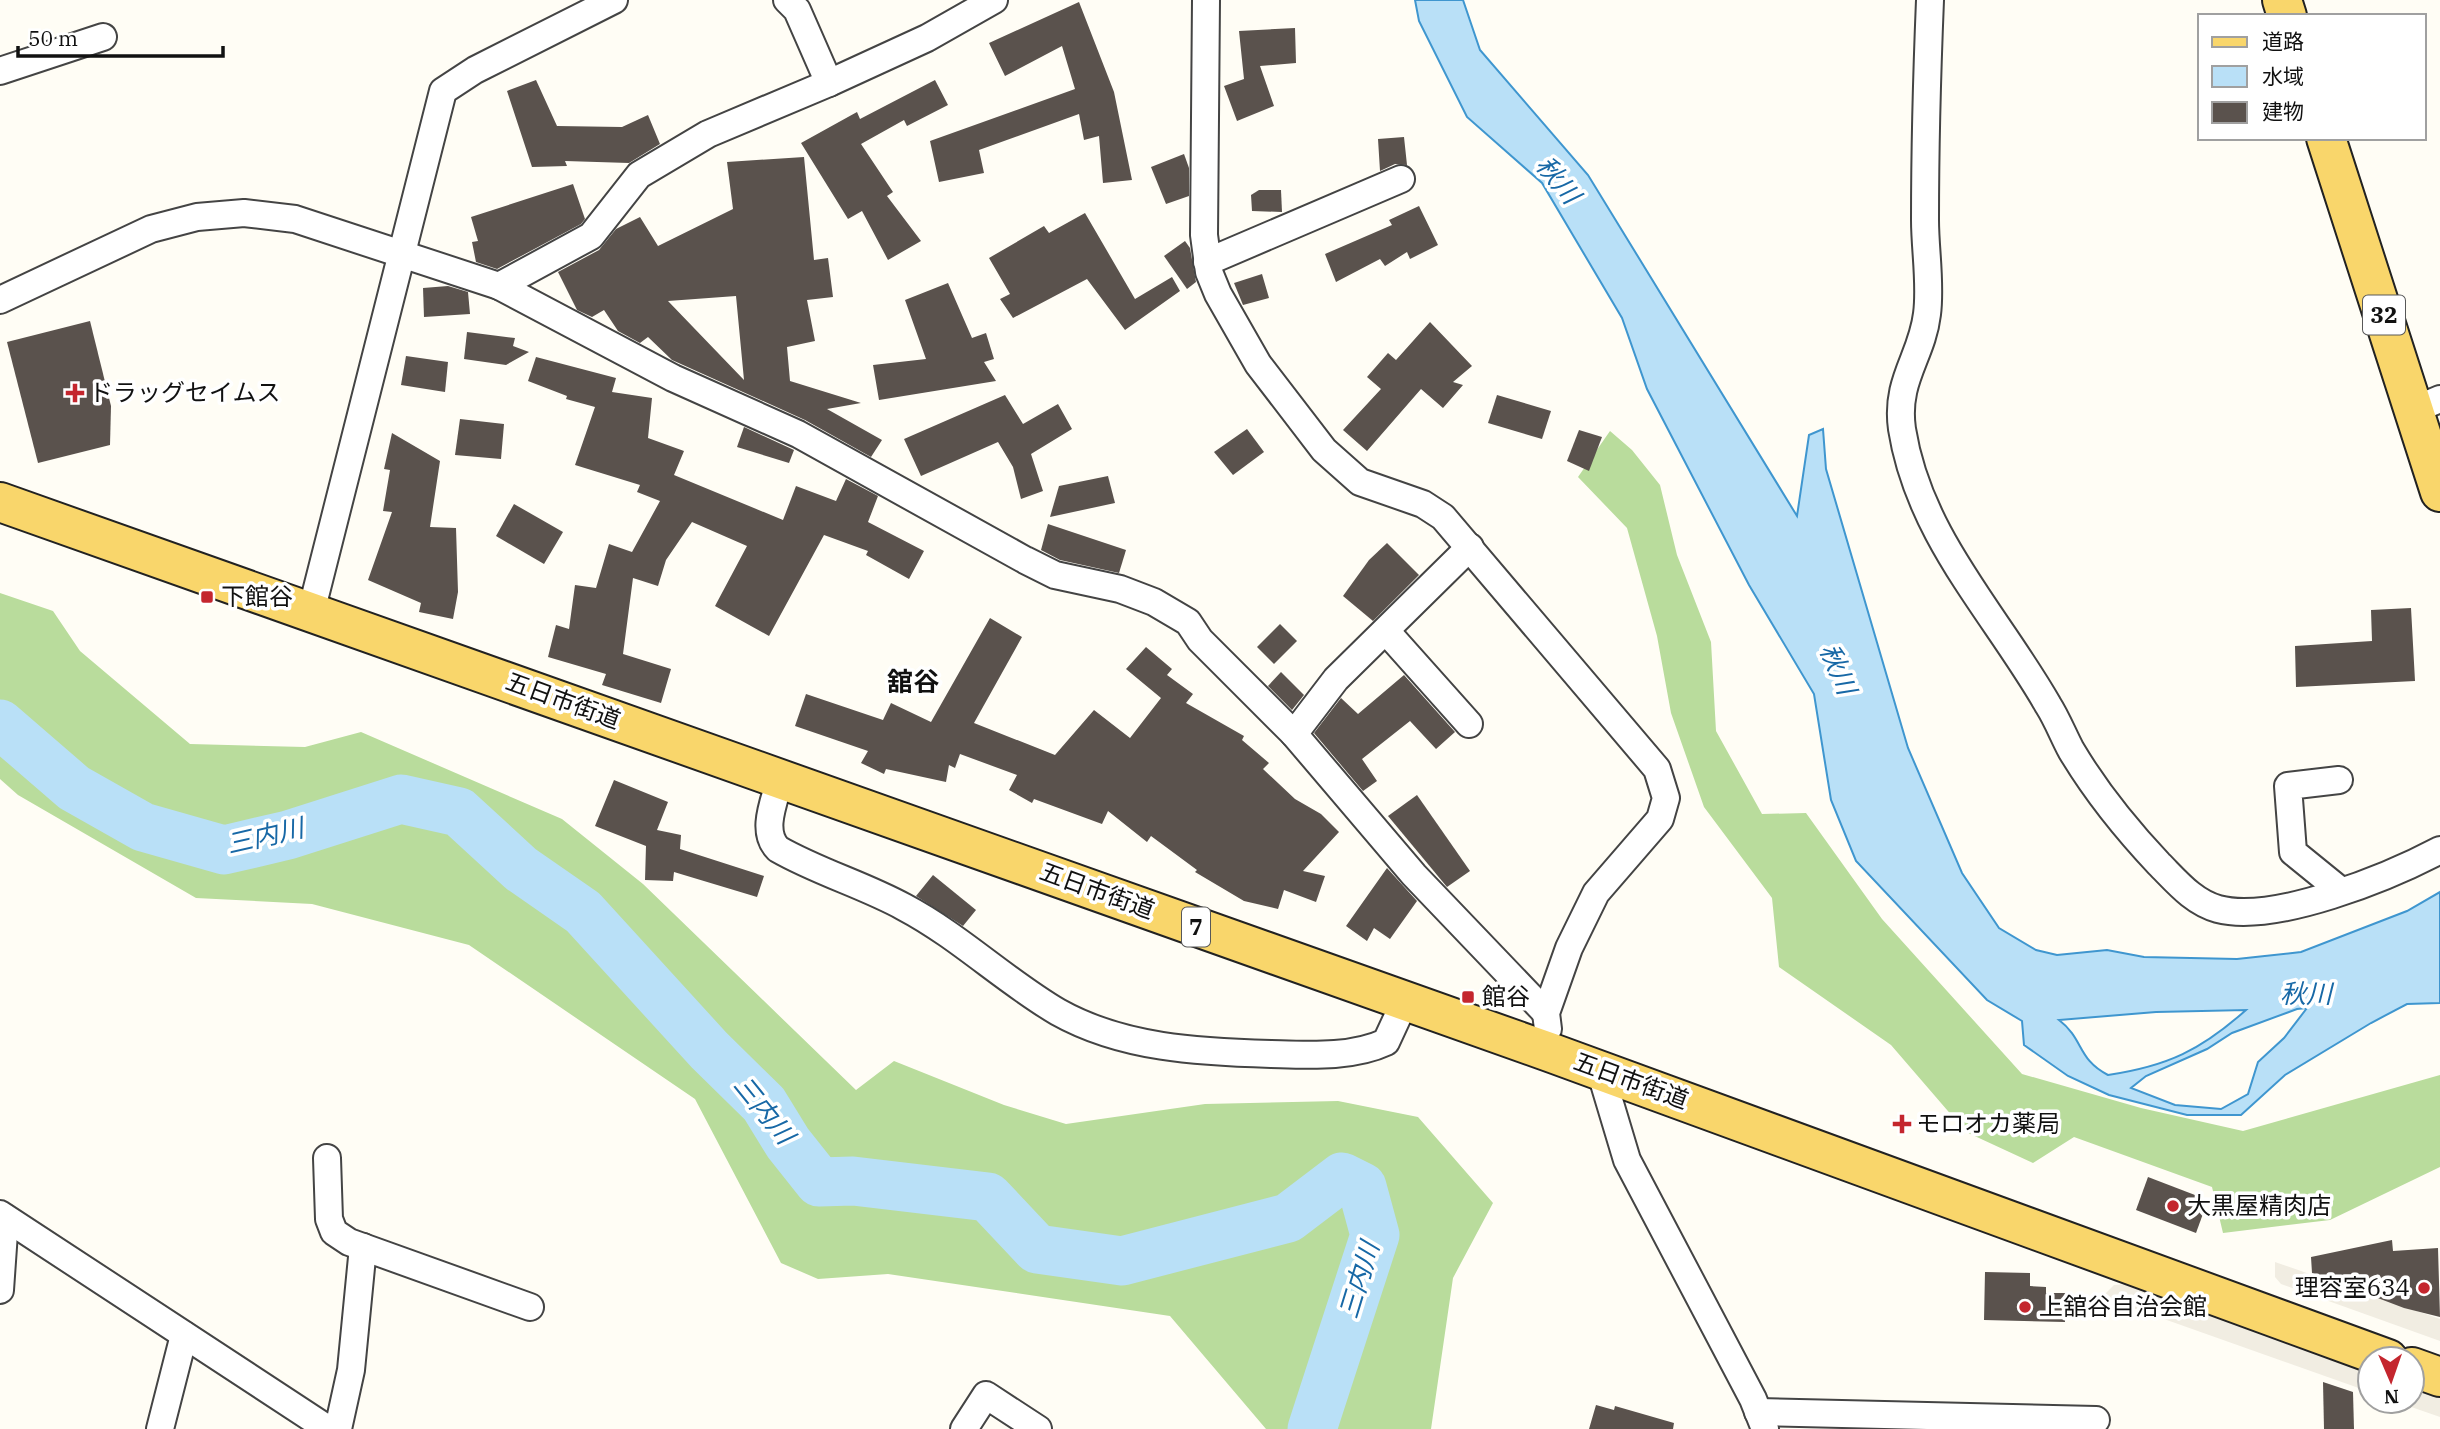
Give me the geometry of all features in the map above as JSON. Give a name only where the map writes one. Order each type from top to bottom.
[{"type":"main road","name":"32","points":[[2327,140],[2427,404],[2440,492]]},
{"type":"main road","name":"五日市街道","points":[[0,502],[1600,1070],[2356,1347]]},
{"type":"street","points":[[311,612],[443,91],[475,71],[614,0]]},
{"type":"street","points":[[787,0],[797,10],[829,83]]},
{"type":"street","points":[[499,286],[591,236],[639,175],[708,134],[926,38],[994,0]]},
{"type":"street","points":[[1206,0],[1204,235],[1207,262],[1218,295],[1258,364],[1324,450],[1360,482],[1423,504],[1443,517],[1657,769],[1664,783],[1666,798],[1660,819],[1596,892],[1569,948],[1546,1013],[1552,1053]]},
{"type":"street","points":[[1930,0],[1925,156],[1927,314],[1919,344],[1906,372],[1902,426],[1912,467],[1939,536],[1956,568],[2049,706],[2096,790],[2134,837],[2190,896],[2217,909],[2238,912],[2269,910],[2341,891],[2390,873],[2440,850]]},
{"type":"street","points":[[0,71],[103,37]]},
{"type":"street","points":[[1207,262],[1401,180]]},
{"type":"street","points":[[0,300],[151,229],[197,216],[244,213],[295,219],[499,286],[673,379],[798,434],[1055,575],[1119,589],[1188,622],[1200,640],[1294,734],[1414,875],[1546,1013]]},
{"type":"street","points":[[1294,734],[1336,679],[1470,547]]},
{"type":"street","points":[[1386,631],[1469,724]]},
{"type":"street","points":[[780,779],[769,827],[771,839],[778,849],[905,907],[1057,1011],[1084,1025],[1138,1042],[1208,1051],[1304,1055],[1357,1051],[1386,1042],[1405,1001]]},
{"type":"street","points":[[2339,780],[2288,786],[2293,852],[2341,891]]},
{"type":"street","points":[[1600,1070],[1627,1160],[1762,1421],[2096,1420]]},
{"type":"street","points":[[327,1158],[329,1219],[334,1232],[363,1247],[530,1307]]},
{"type":"street","points":[[0,1290],[2,1216]]},
{"type":"street","points":[[2,1216],[328,1429]]},
{"type":"street","points":[[338,1429],[351,1370],[363,1247]]},
{"type":"street","points":[[160,1429],[184,1335]]},
{"type":"street","points":[[964,1429],[986,1395],[1038,1429]]},
{"type":"green space","points":[[1610,431],[1632,450],[1660,485],[1677,555],[1711,642],[1716,731],[1762,814],[1806,813],[1882,919],[2022,1074],[2141,1108],[2243,1131],[2440,1075],[2440,1167],[2330,1220],[2223,1233],[2212,1187],[2074,1137],[2033,1163],[1966,1132],[1891,1045],[1779,967],[1772,898],[1704,807],[1671,713],[1657,636],[1627,528],[1578,477]]},
{"type":"green space","points":[[0,593],[53,611],[80,651],[190,744],[305,747],[361,732],[562,819],[643,884],[856,1090],[894,1061],[1004,1105],[1066,1124],[1205,1104],[1338,1101],[1418,1117],[1493,1203],[1453,1278],[1431,1429],[1266,1429],[1170,1316],[888,1274],[818,1279],[781,1263],[695,1099],[469,945],[312,904],[196,898],[18,795],[0,779]]},
{"type":"shaded area","points":[[2275,1262],[2440,1319],[2440,1341],[2281,1284],[2275,1277]]},
{"type":"shaded area","points":[[2126,1284],[2356,1367],[2356,1387],[2102,1297],[2114,1285]]},
{"type":"shaded area","points":[[2426,1392],[2440,1397],[2440,1417],[2426,1412]]},
{"type":"water","name":"秋川","points":[[1415,0],[1463,0],[1480,50],[1588,175],[1797,516],[1809,435],[1823,429],[1826,469],[1908,748],[1962,873],[1999,928],[2036,950],[2057,955],[2107,950],[2144,957],[2237,959],[2301,952],[2407,911],[2440,892],[2440,1003],[2407,1004],[2371,1023],[2285,1075],[2241,1115],[2187,1115],[2109,1095],[2068,1076],[2024,1045],[2022,1021],[1987,1000],[1856,861],[1831,800],[1814,694],[1749,585],[1647,389],[1622,318],[1542,183],[1467,117],[1419,21]],"holes":[[[2307,1008],[2284,1038],[2258,1062],[2248,1094],[2221,1109],[2175,1105],[2131,1088],[2146,1076],[2207,1049],[2232,1033],[2297,1009]],[[2246,1010],[2214,1036],[2183,1054],[2149,1067],[2108,1075],[2085,1056],[2073,1034],[2059,1020],[2156,1012]]]},
{"type":"building","points":[[1079,2],[1114,92],[1132,180],[1103,183],[1099,136],[1084,140],[1079,114],[979,150],[984,173],[939,182],[930,141],[1075,89],[1062,46],[1005,76],[989,43]]},
{"type":"building","points":[[1295,28],[1296,63],[1260,66],[1274,106],[1237,121],[1224,86],[1244,79],[1239,31]]},
{"type":"building","points":[[536,80],[557,126],[622,127],[648,115],[660,144],[629,163],[565,161],[567,166],[532,167],[507,91]]},
{"type":"building","points":[[935,80],[948,105],[907,126],[904,120],[861,144],[893,192],[887,196],[921,241],[888,260],[862,211],[848,219],[801,143],[857,112],[860,119]]},
{"type":"building","points":[[1404,137],[1407,165],[1395,164],[1380,171],[1378,139]]},
{"type":"building","points":[[1184,154],[1189,168],[1189,196],[1166,204],[1151,167]]},
{"type":"building","points":[[804,157],[814,260],[828,258],[833,297],[807,300],[815,341],[787,347],[790,381],[861,403],[827,409],[882,440],[871,457],[805,420],[672,360],[648,337],[640,343],[618,331],[604,310],[592,317],[577,310],[558,272],[599,250],[616,229],[640,217],[658,246],[733,209],[727,162]],"holes":[[[736,296],[744,380],[668,301]]]},
{"type":"building","points":[[573,184],[585,219],[581,224],[497,269],[476,262],[472,242],[478,241],[471,217]]},
{"type":"building","points":[[1259,190],[1281,190],[1282,212],[1252,211],[1251,195]]},
{"type":"building","points":[[1419,206],[1438,245],[1410,259],[1407,252],[1385,266],[1380,259],[1336,282],[1325,254],[1392,225],[1389,220]]},
{"type":"building","points":[[1085,213],[1135,299],[1172,277],[1180,291],[1125,330],[1087,279],[1013,318],[1000,299],[1010,294],[989,258],[1044,226],[1049,233]]},
{"type":"building","points":[[1185,241],[1190,248],[1196,282],[1187,289],[1164,256]]},
{"type":"building","points":[[1262,274],[1269,298],[1243,305],[1234,283]]},
{"type":"building","points":[[948,283],[972,338],[986,333],[994,359],[984,362],[996,381],[879,400],[873,365],[926,359],[905,300]]},
{"type":"building","points":[[448,286],[468,292],[470,314],[424,317],[423,288]]},
{"type":"building","points":[[90,321],[111,406],[110,445],[38,463],[7,342]]},
{"type":"building","points":[[1430,322],[1472,366],[1453,382],[1463,385],[1443,408],[1421,389],[1367,451],[1343,430],[1381,389],[1367,377],[1388,353],[1396,360]]},
{"type":"building","points":[[467,332],[515,338],[513,346],[529,352],[506,365],[464,359]]},
{"type":"building","points":[[406,356],[448,362],[445,392],[401,385]]},
{"type":"building","points":[[536,357],[616,378],[612,392],[652,398],[648,438],[684,451],[674,475],[783,520],[796,486],[836,501],[846,479],[878,496],[868,522],[924,551],[909,579],[866,555],[868,551],[824,535],[769,636],[715,606],[747,546],[692,522],[666,560],[658,586],[633,578],[623,654],[671,669],[661,703],[602,685],[606,674],[548,657],[556,625],[569,629],[575,585],[596,588],[609,544],[632,552],[660,501],[637,492],[640,485],[575,465],[595,407],[566,399],[567,396],[528,381]]},
{"type":"building","points":[[1005,395],[1023,424],[1058,404],[1072,429],[1031,454],[1043,491],[1021,499],[1013,467],[998,442],[921,476],[904,439]]},
{"type":"building","points":[[1497,395],[1551,411],[1542,439],[1488,423]]},
{"type":"building","points":[[460,419],[504,424],[501,459],[455,455]]},
{"type":"building","points":[[744,427],[794,450],[789,463],[737,447]]},
{"type":"building","points":[[1247,429],[1264,452],[1233,475],[1214,452]]},
{"type":"building","points":[[1579,430],[1602,437],[1589,471],[1567,461]]},
{"type":"building","points":[[392,433],[440,461],[430,527],[456,528],[458,592],[453,619],[419,612],[421,603],[368,580],[392,512],[383,511],[390,470],[384,469]]},
{"type":"building","points":[[1108,476],[1115,503],[1050,517],[1059,486]]},
{"type":"building","points":[[514,504],[563,532],[544,564],[496,536]]},
{"type":"building","points":[[1048,524],[1126,550],[1119,573],[1060,560],[1041,550]]},
{"type":"building","points":[[1387,543],[1419,575],[1373,621],[1343,596],[1369,560]]},
{"type":"building","points":[[2411,608],[2415,681],[2296,687],[2295,646],[2372,641],[2371,610]]},
{"type":"building","points":[[990,618],[1022,637],[974,723],[1055,755],[1094,710],[1130,738],[1161,698],[1126,669],[1146,647],[1172,669],[1167,675],[1193,694],[1186,703],[1244,736],[1242,740],[1269,763],[1263,769],[1295,799],[1321,814],[1339,832],[1303,871],[1325,876],[1316,902],[1284,890],[1278,909],[1244,901],[1195,872],[1197,870],[1151,836],[1147,842],[1108,811],[1102,824],[1034,799],[1032,803],[1009,790],[1017,775],[960,754],[955,768],[949,765],[946,782],[886,769],[884,774],[861,763],[868,751],[795,726],[806,694],[883,720],[891,703],[931,722]]},
{"type":"building","points":[[1280,624],[1297,641],[1274,664],[1257,647]]},
{"type":"building","points":[[1281,672],[1304,695],[1292,710],[1268,686]]},
{"type":"building","points":[[1404,675],[1455,732],[1436,749],[1410,721],[1362,759],[1377,781],[1363,791],[1314,733],[1341,698],[1358,714]]},
{"type":"building","points":[[614,780],[668,802],[657,830],[681,835],[680,849],[764,876],[757,897],[674,872],[673,881],[645,880],[646,846],[595,826]]},
{"type":"building","points":[[1417,795],[1470,871],[1447,887],[1388,816]]},
{"type":"building","points":[[1387,868],[1417,901],[1390,939],[1374,928],[1367,941],[1346,926]]},
{"type":"building","points":[[933,875],[976,910],[963,926],[916,896]]},
{"type":"building","points":[[2148,1177],[2208,1200],[2196,1233],[2136,1210]]},
{"type":"building","points":[[2392,1240],[2393,1251],[2438,1248],[2440,1317],[2404,1308],[2312,1273],[2311,1257]]},
{"type":"building","name":"上舘谷自治会館","points":[[1985,1272],[2030,1273],[2030,1286],[2046,1287],[2046,1293],[2066,1293],[2065,1322],[1984,1320]]},
{"type":"building","points":[[2323,1382],[2353,1392],[2354,1429],[2324,1429]]},
{"type":"building","points":[[1596,1405],[1614,1410],[1615,1406],[1674,1423],[1673,1429],[1589,1429]]},
{"type":"waterway","name":"三内川","points":[[0,724],[74,788],[143,827],[224,850],[288,835],[401,799],[459,812],[521,869],[583,912],[709,1050],[764,1104],[788,1143],[819,1182],[853,1181],[988,1197],[1037,1249],[1122,1261],[1288,1218],[1342,1177],[1362,1187],[1375,1235],[1312,1429]]},
{"type":"place","name":"ドラッグセイムス","points":[[75,393]]},
{"type":"place","name":"下館谷","points":[[207,597]]},
{"type":"place","name":"館谷","points":[[1468,997]]},
{"type":"place","name":"モロオカ薬局","points":[[1902,1124]]},
{"type":"place","name":"大黒屋精肉店","points":[[2173,1206]]},
{"type":"place","name":"理容室634","points":[[2424,1288]]},
{"type":"place","name":"上舘谷自治会館","points":[[2025,1307]]},
{"type":"district","name":"舘谷","points":[[913,682]]}]
